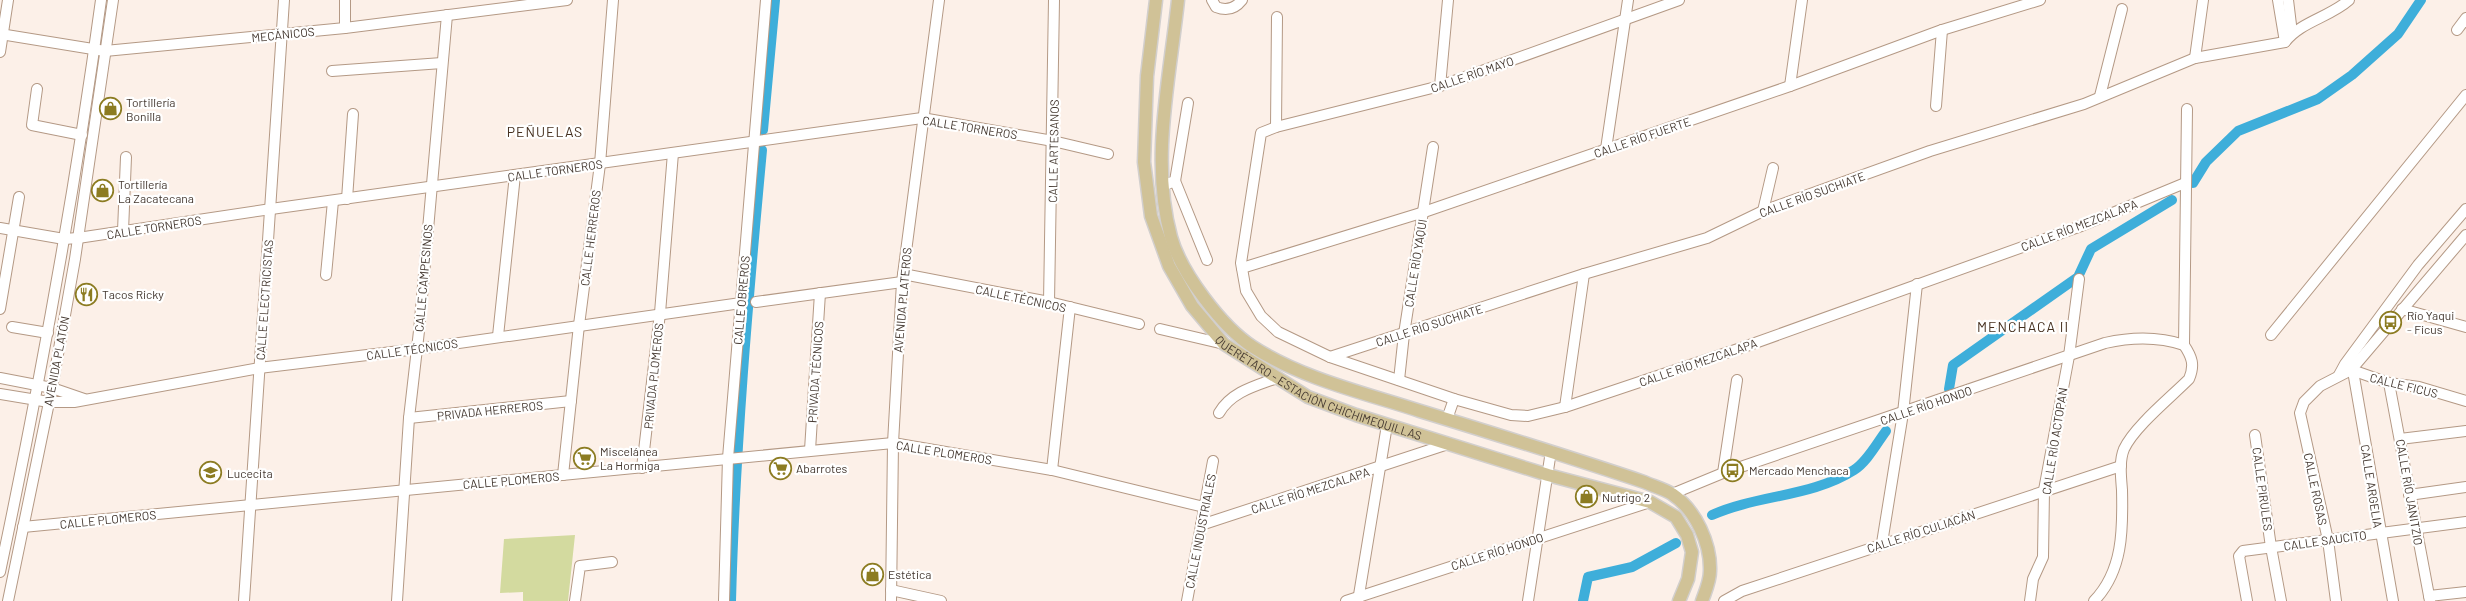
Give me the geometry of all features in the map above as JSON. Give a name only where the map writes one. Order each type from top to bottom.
[{"type":"main road","name":"QUERÉTARO - ESTACIÓN CHICHIMEQUILLAS","points":[[1156,0],[1148,76],[1144,162],[1151,216],[1168,266],[1192,306],[1224,344],[1308,397],[1356,416],[1548,475],[1650,502],[1676,517],[1687,535],[1692,552],[1688,579],[1679,601]]},
{"type":"main road","name":"QUERÉTARO - ESTACIÓN CHICHIMEQUILLAS","points":[[1178,0],[1165,120],[1162,186],[1172,239],[1185,268],[1219,317],[1252,346],[1285,364],[1363,393],[1551,451],[1644,482],[1672,494],[1687,507],[1701,531],[1709,554],[1710,572],[1702,601]]},
{"type":"street","points":[[0,52],[1,35],[8,0]]},
{"type":"street","name":"AVENIDA PLATÓN","points":[[0,572],[5,526],[39,386],[82,135],[101,0]]},
{"type":"street","name":"AVENIDA PLATÓN","points":[[8,601],[52,388],[78,238],[113,0]]},
{"type":"street","name":"CALLE ELECTRICISTAS","points":[[244,601],[271,209],[280,35],[284,0]]},
{"type":"street","points":[[345,0],[345,28]]},
{"type":"street","name":"MECÁNICOS","points":[[1,35],[105,51],[345,28],[567,0]]},
{"type":"street","name":"CALLE HERREROS","points":[[563,475],[579,325],[600,164],[613,0]]},
{"type":"street","name":"CALLE OBREROS","points":[[724,601],[734,457],[741,303],[766,0]]},
{"type":"street","name":"AVENIDA PLATEROS","points":[[891,601],[893,443],[903,278],[938,0]]},
{"type":"street","name":"CALLE ARTESANOS","points":[[1049,302],[1054,0]]},
{"type":"street","points":[[1212,0],[1216,7],[1223,10],[1232,8],[1242,0]]},
{"type":"street","points":[[1440,86],[1448,0]]},
{"type":"street","points":[[1606,149],[1628,0]]},
{"type":"street","name":"CALLE RÍO MAYO","points":[[1242,268],[1258,140],[1261,133],[1276,126],[1440,86],[1679,0]]},
{"type":"street","points":[[1790,86],[1802,0]]},
{"type":"street","name":"CALLE RÍO FUERTE","points":[[1242,268],[1424,212],[1790,86],[1942,30],[2040,0]]},
{"type":"street","points":[[2195,58],[2203,0]]},
{"type":"street","points":[[2278,0],[2285,42]]},
{"type":"street","points":[[2288,0],[2292,33]]},
{"type":"street","points":[[2285,42],[2292,33],[2339,9],[2349,0]]},
{"type":"street","points":[[2100,96],[2122,9]]},
{"type":"street","name":"CALLE CAMPESINOS","points":[[397,601],[409,418],[447,15]]},
{"type":"street","points":[[1276,126],[1277,17]]},
{"type":"street","points":[[2457,30],[2466,18]]},
{"type":"street","points":[[1936,106],[1942,30]]},
{"type":"street","name":"CALLE RÍO SUCHIATE","points":[[1330,358],[1584,274],[1707,238],[1763,211],[1930,152],[2084,104],[2195,58],[2285,42]]},
{"type":"street","points":[[332,71],[442,63]]},
{"type":"street","points":[[37,89],[32,125],[82,135]]},
{"type":"street","points":[[2271,335],[2466,95]]},
{"type":"street","points":[[1188,103],[1175,180],[1208,260]]},
{"type":"street","points":[[2094,601],[2116,569],[2121,534],[2121,466],[2124,449],[2134,433],[2189,379],[2192,371],[2192,360],[2184,345],[2187,109]]},
{"type":"street","points":[[347,199],[353,114]]},
{"type":"street","name":"CALLE TORNEROS","points":[[0,228],[64,239],[78,238],[333,200],[431,188],[922,118],[1053,141],[1108,154]]},
{"type":"street","name":"CALLE RÍO YAQUI","points":[[1399,380],[1404,334],[1433,147]]},
{"type":"street","name":"PRIVADA PLOMEROS","points":[[642,468],[660,313],[673,153]]},
{"type":"street","points":[[123,231],[126,157]]},
{"type":"street","points":[[1763,211],[1773,168]]},
{"type":"street","points":[[498,336],[515,175]]},
{"type":"street","points":[[1162,186],[1175,180]]},
{"type":"street","name":"CALLE RÍO MEZCALAPA","points":[[1242,268],[1246,290],[1261,316],[1278,332],[1330,358],[1454,399],[1511,415],[1528,416],[1565,407],[1741,348],[2081,226],[2185,183]]},
{"type":"street","points":[[0,309],[19,197]]},
{"type":"street","points":[[326,275],[333,200]]},
{"type":"street","points":[[2350,369],[2418,265],[2466,209]]},
{"type":"street","points":[[2350,369],[2464,239]]},
{"type":"street","points":[[1565,407],[1584,274]]},
{"type":"street","name":"CALLE TÉCNICOS","points":[[756,302],[903,278],[1049,302],[1139,324]]},
{"type":"street","name":"CALLE RÍO ACTOPAN","points":[[2030,601],[2033,579],[2043,557],[2044,490],[2069,356],[2079,280]]},
{"type":"street","points":[[1882,543],[1903,413],[1917,284]]},
{"type":"street","name":"PRIVADA TÉCNICOS","points":[[810,450],[820,293]]},
{"type":"street","name":"CALLE TÉCNICOS","points":[[0,394],[49,402],[74,402],[84,398],[259,368],[417,349],[741,303]]},
{"type":"street","points":[[1052,470],[1070,308]]},
{"type":"street","points":[[2402,308],[2466,327]]},
{"type":"street","points":[[12,327],[48,333]]},
{"type":"street","points":[[1160,329],[1224,344]]},
{"type":"street","name":"CALLE RÍO HONDO","points":[[1672,494],[1723,473],[2124,339],[2162,339],[2184,345]]},
{"type":"street","name":"CALLE ROSAS","points":[[2336,601],[2328,540],[2300,408],[2320,386],[2350,369]]},
{"type":"street","name":"CALLE FICUS","points":[[2350,369],[2389,383],[2419,387],[2466,400]]},
{"type":"street","name":"CALLE ARGELIA","points":[[2350,369],[2393,601]]},
{"type":"street","points":[[0,378],[52,388],[84,398]]},
{"type":"street","points":[[1219,413],[1225,402],[1239,393],[1276,378]]},
{"type":"street","points":[[1723,473],[1737,380]]},
{"type":"street","name":"CALLE RÍO JANITZIO","points":[[2389,383],[2430,599]]},
{"type":"street","points":[[1447,419],[1454,399]]},
{"type":"street","name":"PRIVADA HERREROS","points":[[409,418],[571,401]]},
{"type":"street","points":[[1358,599],[1382,467],[1387,425]]},
{"type":"street","points":[[2400,439],[2466,431]]},
{"type":"street","name":"CALLE PIRULES","points":[[2255,435],[2271,547],[2281,601]]},
{"type":"street","name":"CALLE PLOMEROS","points":[[23,527],[893,443],[1052,470],[1204,507]]},
{"type":"street","name":"CALLE RÍO MEZCALAPA","points":[[1201,525],[1448,444]]},
{"type":"street","points":[[1528,601],[1551,451]]},
{"type":"street","name":"CALLE INDUSTRIALES","points":[[1187,601],[1213,461]]},
{"type":"street","name":"CALLE RÍO CULIACÁN","points":[[1724,601],[1742,592],[1882,543],[2121,466]]},
{"type":"street","points":[[2409,495],[2466,488]]},
{"type":"street","name":"CALLE RÍO HONDO","points":[[1346,601],[1358,599],[1539,537],[1650,502]]},
{"type":"street","name":"CALLE SAUCITO","points":[[2247,601],[2239,556],[2243,552],[2416,527],[2466,522]]},
{"type":"street","points":[[575,601],[580,566],[612,562]]},
{"type":"street","points":[[891,590],[941,601]]},
{"type":"street","points":[[2430,599],[2466,592]]},
{"type":"green space","points":[[575,535],[568,601],[523,601],[523,592],[500,593],[504,539]]},
{"type":"waterway","points":[[763,130],[775,0]]},
{"type":"waterway","points":[[2193,183],[2206,162],[2238,131],[2318,99],[2352,75],[2398,34],[2421,0]]},
{"type":"waterway","points":[[731,601],[739,431],[762,150]]},
{"type":"waterway","points":[[1949,389],[1953,365],[2078,277],[2091,249],[2172,200]]},
{"type":"waterway","points":[[1712,515],[1729,508],[1802,491],[1838,479],[1859,467],[1886,431]]},
{"type":"waterway","points":[[1583,601],[1588,577],[1632,567],[1676,543]]},
{"type":"place","name":"Tortillería Bonilla","points":[[110,109]]},
{"type":"place","name":"Tortillería La Zacatecana","points":[[102,191]]},
{"type":"place","name":"Tacos Ricky","points":[[86,294]]},
{"type":"place","name":"Río Yaqui - Ficus","points":[[2391,322]]},
{"type":"place","name":"Miscelánea La Hormiga","points":[[584,458]]},
{"type":"place","name":"Abarrotes","points":[[780,468]]},
{"type":"place","name":"Mercado Menchaca","points":[[1733,470]]},
{"type":"place","name":"Lucecita","points":[[211,473]]},
{"type":"place","name":"Nutrigo 2","points":[[1586,497]]},
{"type":"place","name":"Estética","points":[[872,574]]},
{"type":"district","name":"PEÑUELAS","points":[[545,131]]},
{"type":"district","name":"MENCHACA II","points":[[2023,326]]}]
